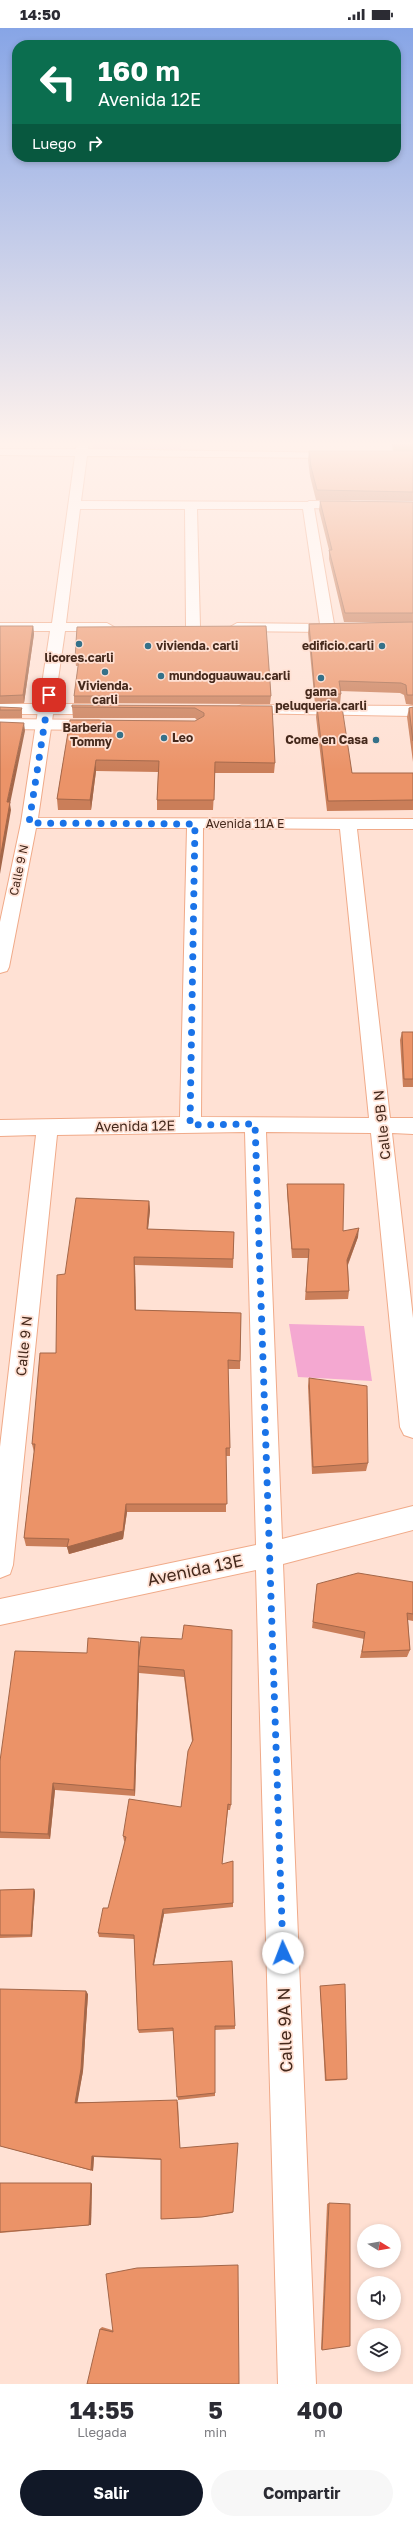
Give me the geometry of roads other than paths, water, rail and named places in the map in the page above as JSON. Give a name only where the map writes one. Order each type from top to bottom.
[{"type":"street","name":"Calle 9 N","points":[[1,956],[29,823],[45,725],[69,550]]},
{"type":"street","points":[[192,550],[193,627]]},
{"type":"street","points":[[317,550],[328,628]]},
{"type":"street","points":[[0,627],[122,627]]},
{"type":"street","points":[[177,627],[209,627]]},
{"type":"street","points":[[224,627],[352,628]]},
{"type":"street","points":[[0,709],[118,709]]},
{"type":"street","points":[[230,710],[413,710]]},
{"type":"street","points":[[0,724],[115,725]]},
{"type":"street","points":[[264,725],[413,726]]},
{"type":"street","name":"Avenida 11A E","points":[[29,823],[413,824]]},
{"type":"street","points":[[190,1125],[195,824]]},
{"type":"street","name":"Calle 9B N","points":[[348,824],[382,1126],[404,1244],[413,1427]]},
{"type":"street","name":"Avenida 12E","points":[[0,1128],[255,1124],[413,1126]]},
{"type":"street","name":"Calle 9A N","points":[[255,1124],[297,2384]]},
{"type":"street","name":"Calle 9 N","points":[[0,1565],[47,1127]]},
{"type":"street","name":"Avenida 13E","points":[[0,1612],[269,1555],[413,1518]]},
{"type":"place","name":"licores.carli","points":[[79,644]]},
{"type":"place","name":"vivienda. carli","points":[[148,646]]},
{"type":"place","name":"edificio.carli","points":[[382,646]]},
{"type":"place","name":"Vivienda. carli","points":[[105,672]]},
{"type":"place","name":"mundoguauwau.carli","points":[[161,676]]},
{"type":"place","name":"gama peluqueria.carli","points":[[321,678]]},
{"type":"place","name":"Barberia Tommy","points":[[120,735]]},
{"type":"place","name":"Leo","points":[[164,738]]},
{"type":"place","name":"Come en Casa","points":[[376,740]]}]
